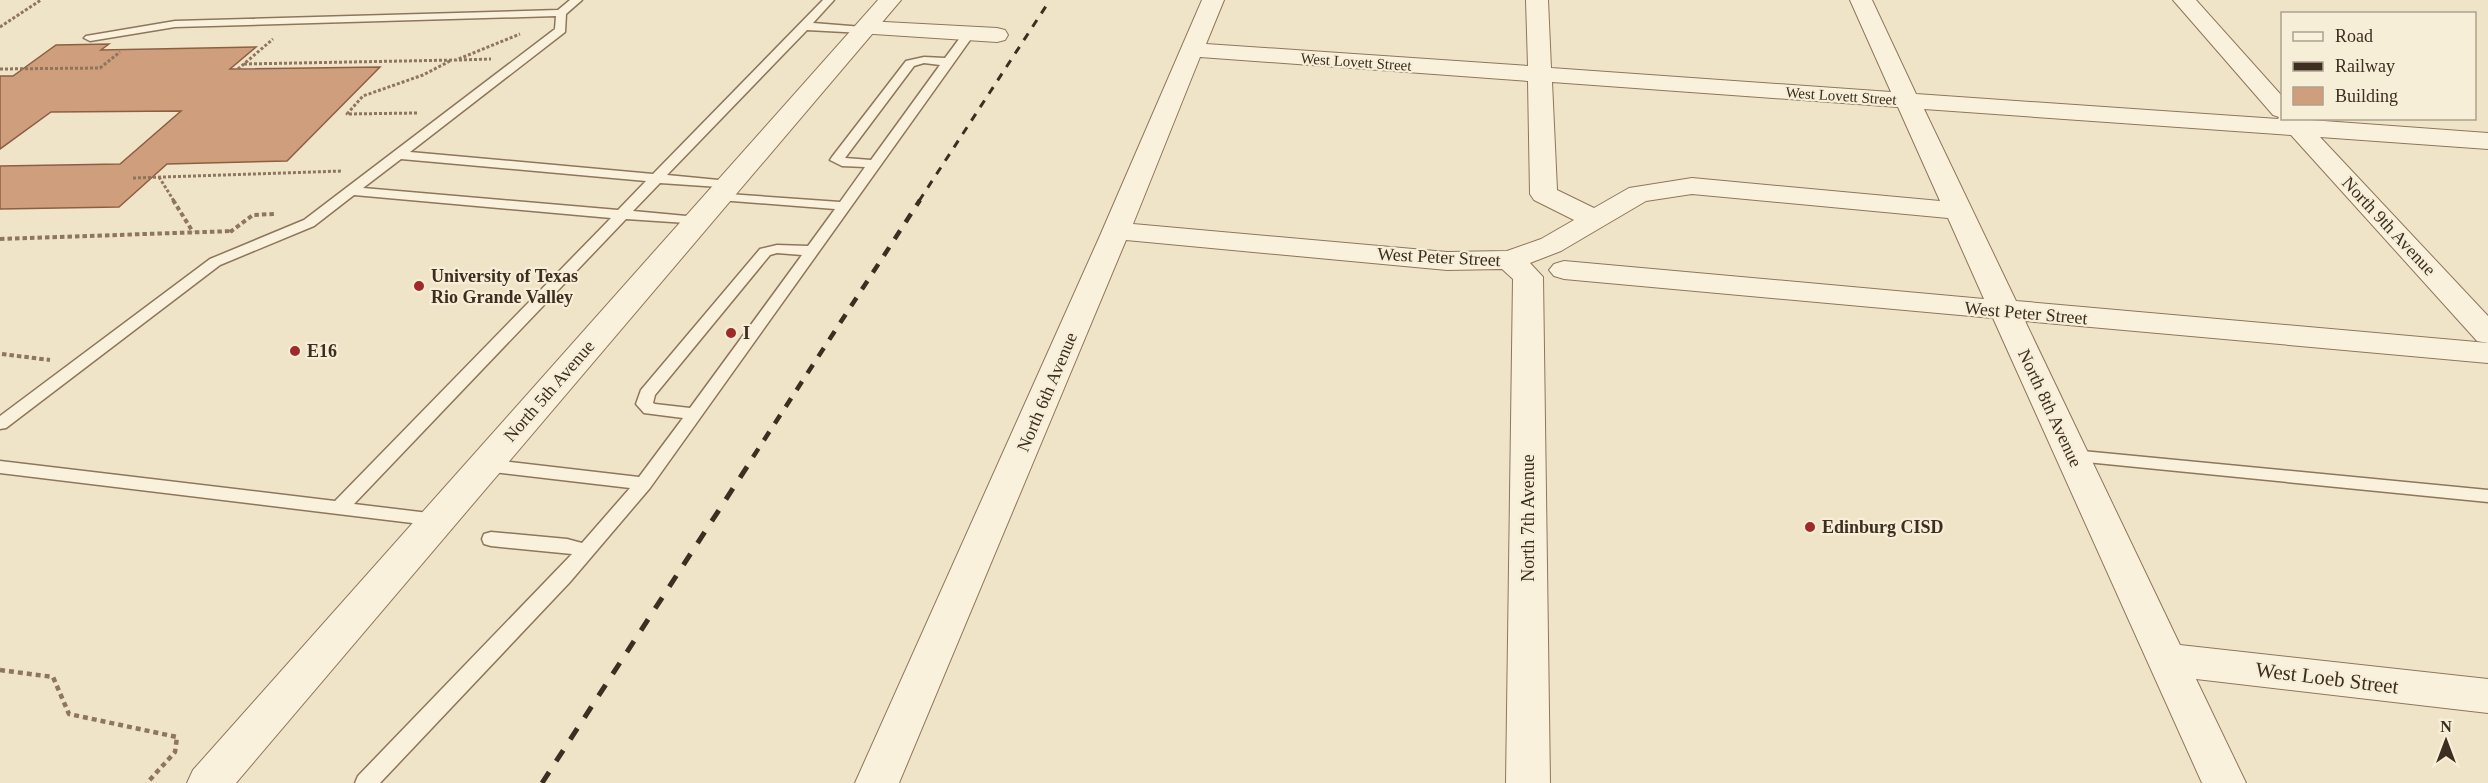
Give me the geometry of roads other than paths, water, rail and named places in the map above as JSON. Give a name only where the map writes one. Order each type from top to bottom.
[{"type":"street","name":"North 5th Avenue","points":[[209,783],[890,0]]},
{"type":"street","name":"North 6th Avenue","points":[[877,783],[1117,231],[1213,0]]},
{"type":"street","points":[[1537,0],[1542,75],[1544,194],[1594,219]]},
{"type":"street","name":"North 8th Avenue","points":[[1861,0],[2224,783]]},
{"type":"street","name":"North 9th Avenue","points":[[2184,0],[2281,109]]},
{"type":"street","points":[[864,29],[998,35]]},
{"type":"street","name":"West Lovett Street","points":[[1193,50],[1908,101],[2281,119]]},
{"type":"street","name":"North 9th Avenue","points":[[2291,120],[2488,333]]},
{"type":"street","name":"West Lovett Street","points":[[2299,120],[2488,141]]},
{"type":"street","name":"West Peter Street","points":[[1117,231],[1447,261],[1510,260],[1551,245],[1639,194],[1692,186],[1960,211]]},
{"type":"street","name":"North 7th Avenue","points":[[1510,260],[1528,277],[1528,783]]},
{"type":"street","name":"West Peter Street","points":[[1564,270],[2007,312],[2488,352]]},
{"type":"street","name":"West Loeb Street","points":[[2166,659],[2488,696]]},
{"type":"lane","points":[[90,38],[175,24],[561,13],[577,0]]},
{"type":"lane","points":[[339,508],[829,0]]},
{"type":"lane","points":[[0,424],[215,261],[309,223],[561,30],[561,13]]},
{"type":"lane","points":[[804,26],[864,29]]},
{"type":"lane","points":[[366,783],[585,551],[644,484],[969,33]]},
{"type":"lane","points":[[874,164],[837,160],[910,63],[924,60],[949,62]]},
{"type":"lane","points":[[398,155],[657,179],[844,206]]},
{"type":"lane","points":[[350,191],[697,221]]},
{"type":"lane","points":[[694,414],[650,409],[644,404],[646,394],[765,252],[770,249],[812,251]]},
{"type":"lane","points":[[2073,456],[2488,496]]},
{"type":"lane","points":[[485,465],[644,484]]},
{"type":"lane","points":[[0,467],[437,520]]},
{"type":"lane","points":[[491,539],[567,546],[585,551]]},
{"type":"railway","points":[[919,201],[1050,0]]},
{"type":"railway","points":[[753,457],[920,200]]},
{"type":"railway","points":[[542,783],[754,456]]},
{"type":"place","name":"University of Texas Rio Grande Valley","points":[[419,286]]},
{"type":"place","name":"I","points":[[731,333]]},
{"type":"place","name":"E16","points":[[295,351]]},
{"type":"place","name":"Edinburg CISD","points":[[1810,527]]}]
